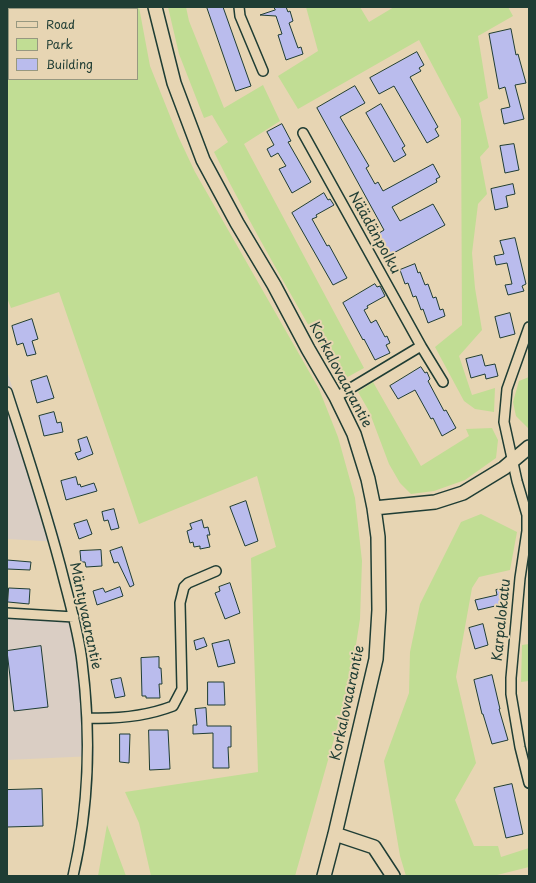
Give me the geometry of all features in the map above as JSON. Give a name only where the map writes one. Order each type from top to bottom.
[{"type":"street","name":"Korkalovaarantie","points":[[155,7],[174,83],[203,160],[237,223],[274,285],[308,349],[336,396],[354,434],[368,479],[374,508],[378,537],[379,610],[376,658],[324,876]]},
{"type":"street","points":[[239,7],[240,16],[263,70]]},
{"type":"street","name":"Näädänpolku","points":[[303,133],[421,346],[443,382]]},
{"type":"street","name":"Karpalokatu","points":[[529,328],[512,376],[506,400],[504,422],[517,482],[527,515],[527,531],[519,586],[511,694],[525,746],[529,783]]},
{"type":"street","points":[[336,396],[421,346]]},
{"type":"street","name":"Mäntyvaarantie","points":[[7,392],[52,532],[74,617],[82,662],[87,718],[86,788],[79,848],[73,876]]},
{"type":"street","points":[[7,426],[17,423]]},
{"type":"street","points":[[374,508],[434,502],[463,493],[504,468],[529,447]]},
{"type":"street","points":[[87,718],[105,719],[158,712],[173,706],[182,689],[180,603],[184,587],[188,582],[216,571]]},
{"type":"street","points":[[7,613],[74,617]]},
{"type":"street","points":[[335,834],[374,847],[393,876]]},
{"type":"shaded area","points":[[7,371],[61,542],[7,539]]},
{"type":"shaded area","points":[[7,615],[81,620],[94,756],[7,760]]},
{"type":"green space","points":[[7,7],[139,7],[150,66],[178,136],[195,172],[319,389],[338,437],[355,498],[362,561],[360,619],[350,683],[295,876],[151,876],[139,823],[125,792],[258,772],[251,558],[276,547],[257,476],[139,524],[59,292],[11,308],[7,298]]},
{"type":"green space","points":[[168,7],[186,7],[189,21],[224,108],[263,85],[280,121],[244,144],[364,368],[344,379],[339,378],[259,238],[214,152],[228,142],[212,115],[204,118],[179,54]]},
{"type":"green space","points":[[306,7],[360,7],[369,22],[394,7],[508,7],[513,16],[478,36],[488,98],[479,103],[489,147],[480,157],[487,194],[478,204],[472,253],[475,288],[482,330],[459,356],[472,395],[495,388],[494,412],[475,409],[464,401],[435,347],[462,325],[461,119],[419,40],[298,109],[278,76],[318,51]]},
{"type":"green space","points":[[529,377],[529,429],[516,416],[513,402],[519,381]]},
{"type":"green space","points":[[373,382],[421,466],[469,436],[466,429],[492,428],[498,440],[496,458],[465,480],[434,491],[411,494],[400,483],[389,464],[369,411],[358,392]]},
{"type":"green space","points":[[481,514],[517,532],[510,570],[479,577],[472,588],[456,677],[476,763],[455,800],[474,846],[498,846],[501,857],[529,848],[529,867],[493,876],[406,876],[400,856],[384,761],[409,693],[410,652],[420,604],[461,522]]},
{"type":"green space","points":[[529,644],[529,681],[521,682],[522,645]]},
{"type":"green space","points":[[107,825],[126,876],[98,876]]},
{"type":"building","points":[[207,7],[223,7],[251,86],[236,91]]},
{"type":"building","points":[[274,7],[286,7],[288,12],[290,11],[293,21],[289,23],[298,48],[301,47],[303,54],[286,60],[278,35],[282,34],[276,16],[260,15],[275,10]]},
{"type":"building","points":[[511,29],[516,55],[518,54],[526,83],[515,85],[524,119],[504,124],[501,109],[510,107],[505,87],[499,89],[489,34]]},
{"type":"building","points":[[417,52],[424,65],[419,68],[421,71],[410,77],[438,127],[435,129],[439,136],[427,143],[394,86],[379,94],[370,78]]},
{"type":"building","points":[[355,86],[365,103],[340,117],[369,166],[366,168],[375,184],[378,182],[383,191],[433,164],[440,177],[436,179],[437,182],[392,207],[400,221],[433,204],[445,225],[388,256],[376,235],[384,230],[317,108]]},
{"type":"building","points":[[381,104],[405,146],[402,148],[406,155],[394,162],[366,113]]},
{"type":"building","points":[[282,124],[291,141],[288,142],[311,182],[292,193],[279,169],[286,166],[278,153],[271,157],[267,149],[274,145],[267,132]]},
{"type":"building","points":[[514,144],[519,170],[505,173],[500,146]]},
{"type":"building","points":[[513,184],[515,194],[506,196],[508,207],[495,210],[491,189]]},
{"type":"building","points":[[324,193],[328,200],[330,199],[334,205],[316,215],[317,217],[312,219],[327,246],[329,245],[347,278],[333,285],[292,213]]},
{"type":"building","points":[[515,238],[526,284],[522,286],[524,291],[508,295],[505,285],[512,284],[507,263],[496,265],[494,256],[504,254],[500,241]]},
{"type":"building","points":[[415,264],[418,273],[420,272],[425,285],[428,284],[433,298],[436,297],[440,310],[443,309],[445,316],[428,323],[416,296],[413,297],[408,283],[405,284],[400,270]]},
{"type":"building","points":[[375,284],[377,287],[380,286],[385,296],[367,306],[368,308],[364,310],[371,323],[376,320],[385,337],[387,336],[390,343],[386,345],[390,353],[375,360],[343,303]]},
{"type":"building","points":[[510,313],[515,334],[500,338],[495,317]]},
{"type":"building","points":[[32,319],[38,339],[32,341],[36,354],[27,356],[23,343],[17,345],[12,326]]},
{"type":"building","points":[[482,355],[485,366],[495,364],[498,376],[486,379],[485,374],[471,378],[466,359]]},
{"type":"building","points":[[421,367],[425,373],[427,372],[430,379],[428,381],[444,411],[446,410],[456,428],[442,436],[433,418],[431,419],[415,390],[398,399],[390,386]]},
{"type":"building","points":[[47,376],[54,398],[37,403],[31,381]]},
{"type":"building","points":[[54,412],[57,423],[61,422],[63,432],[44,436],[39,416]]},
{"type":"building","points":[[87,437],[93,454],[78,460],[75,453],[81,451],[78,440]]},
{"type":"building","points":[[76,477],[78,485],[80,484],[81,487],[94,483],[97,491],[66,500],[61,481]]},
{"type":"building","points":[[246,501],[258,541],[245,546],[230,507]]},
{"type":"building","points":[[114,509],[119,528],[111,530],[108,520],[104,521],[102,512]]},
{"type":"building","points":[[87,520],[92,534],[79,539],[74,524]]},
{"type":"building","points":[[202,520],[204,528],[208,527],[210,535],[207,535],[210,547],[200,549],[200,546],[194,547],[193,542],[190,543],[187,531],[192,529],[190,524]]},
{"type":"building","points":[[122,547],[134,585],[130,587],[118,562],[114,563],[110,551]]},
{"type":"building","points":[[101,550],[102,566],[86,567],[85,562],[81,562],[80,551]]},
{"type":"building","points":[[7,560],[31,562],[30,570],[7,569]]},
{"type":"building","points":[[230,583],[240,613],[225,619],[215,593],[220,591],[219,587]]},
{"type":"building","points":[[120,587],[123,596],[97,605],[93,591],[103,588],[105,592]]},
{"type":"building","points":[[9,588],[30,589],[29,604],[8,602]]},
{"type":"building","points":[[504,588],[508,603],[478,610],[475,600],[497,595],[496,590]]},
{"type":"building","points":[[483,624],[488,645],[475,649],[469,628]]},
{"type":"building","points":[[204,638],[207,646],[196,650],[194,641]]},
{"type":"building","points":[[229,640],[235,663],[218,667],[212,644]]},
{"type":"building","points":[[41,646],[48,707],[14,711],[7,651]]},
{"type":"building","points":[[159,657],[159,668],[161,668],[162,684],[159,684],[160,698],[146,698],[146,696],[142,696],[141,658]]},
{"type":"building","points":[[492,675],[499,709],[508,740],[492,744],[482,714],[474,680]]},
{"type":"building","points":[[121,678],[125,696],[115,698],[111,680]]},
{"type":"building","points":[[208,682],[224,682],[225,705],[208,705]]},
{"type":"building","points":[[206,708],[207,726],[231,726],[231,747],[228,747],[229,768],[213,768],[213,733],[193,734],[193,725],[197,725],[195,709]]},
{"type":"building","points":[[149,730],[168,730],[170,769],[150,770]]},
{"type":"building","points":[[120,734],[130,734],[129,763],[120,762]]},
{"type":"building","points":[[512,784],[523,834],[506,838],[494,788]]},
{"type":"building","points":[[42,789],[43,826],[7,827],[7,790]]}]
